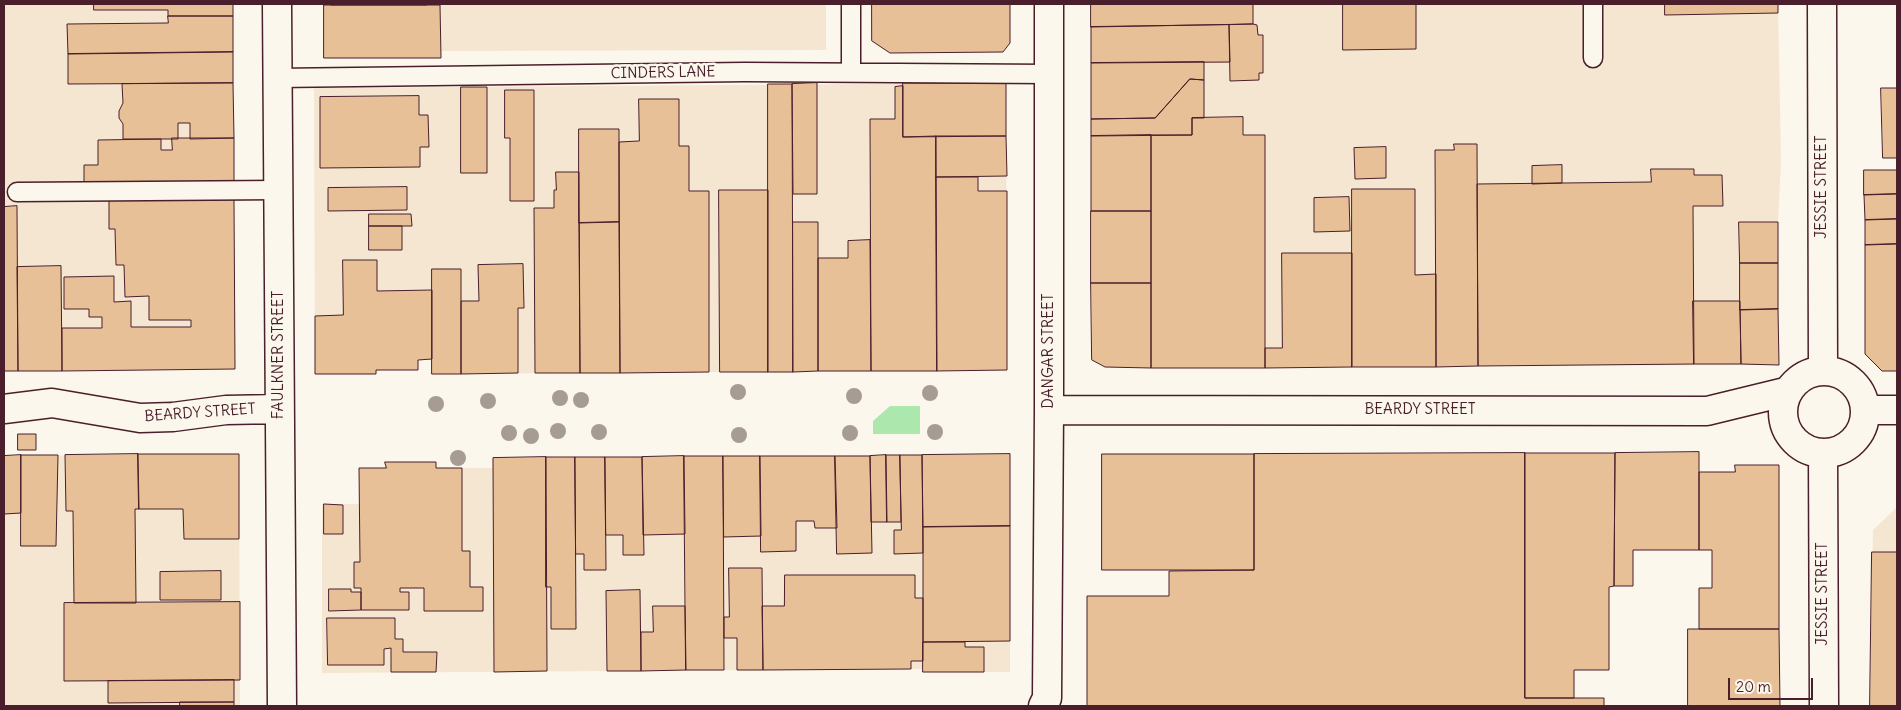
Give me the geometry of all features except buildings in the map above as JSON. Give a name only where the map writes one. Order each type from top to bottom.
[{"type":"street","name":"FAULKNER STREET","points":[[277,4],[282,706]]},
{"type":"street","name":"DANGAR STREET","points":[[1045,702],[1049,410],[1049,4]]},
{"type":"street","name":"JESSIE STREET","points":[[1822,4],[1823,371]]},
{"type":"street","points":[[1823,371],[1836,373],[1847,378],[1856,387],[1862,398],[1865,410],[1863,423],[1858,435],[1848,445],[1836,451],[1823,453],[1809,450],[1797,443],[1788,432],[1783,418],[1784,404],[1789,391],[1798,380],[1810,374],[1823,371]]},
{"type":"street","name":"BEARDY STREET","points":[[1049,410],[1707,411],[1789,391]]},
{"type":"street","name":"BEARDY STREET","points":[[4,409],[52,403],[140,418],[173,417],[226,410],[279,409]]},
{"type":"street","points":[[1865,410],[1897,410]]},
{"type":"street","name":"JESSIE STREET","points":[[1823,453],[1824,706]]},
{"type":"lane","points":[[851,4],[851,72]]},
{"type":"lane","points":[[1593,4],[1593,58]]},
{"type":"lane","name":"CINDERS LANE","points":[[277,78],[851,72],[1049,74]]},
{"type":"lane","points":[[17,192],[278,190]]},
{"type":"shaded area","points":[[4,4],[233,4],[235,369],[4,371]]},
{"type":"shaded area","points":[[324,4],[826,4],[826,50],[441,51],[441,58],[324,58]]},
{"type":"shaded area","points":[[1091,4],[1778,4],[1781,162],[1778,222],[1779,365],[1105,367],[1092,360]]},
{"type":"shaded area","points":[[1006,83],[1007,370],[432,374],[431,359],[418,360],[418,370],[377,370],[376,374],[315,374],[314,88]]},
{"type":"shaded area","points":[[239,454],[240,706],[4,706],[4,456]]},
{"type":"shaded area","points":[[1010,454],[1010,672],[923,672],[923,669],[911,669],[322,673],[322,504],[359,504],[359,468],[385,468],[385,462],[436,468],[492,468],[493,458]]},
{"type":"shaded area","points":[[1897,507],[1897,706],[1870,706],[1873,530]]},
{"type":"green space","points":[[890,406],[920,406],[920,434],[873,434],[873,421]]}]
